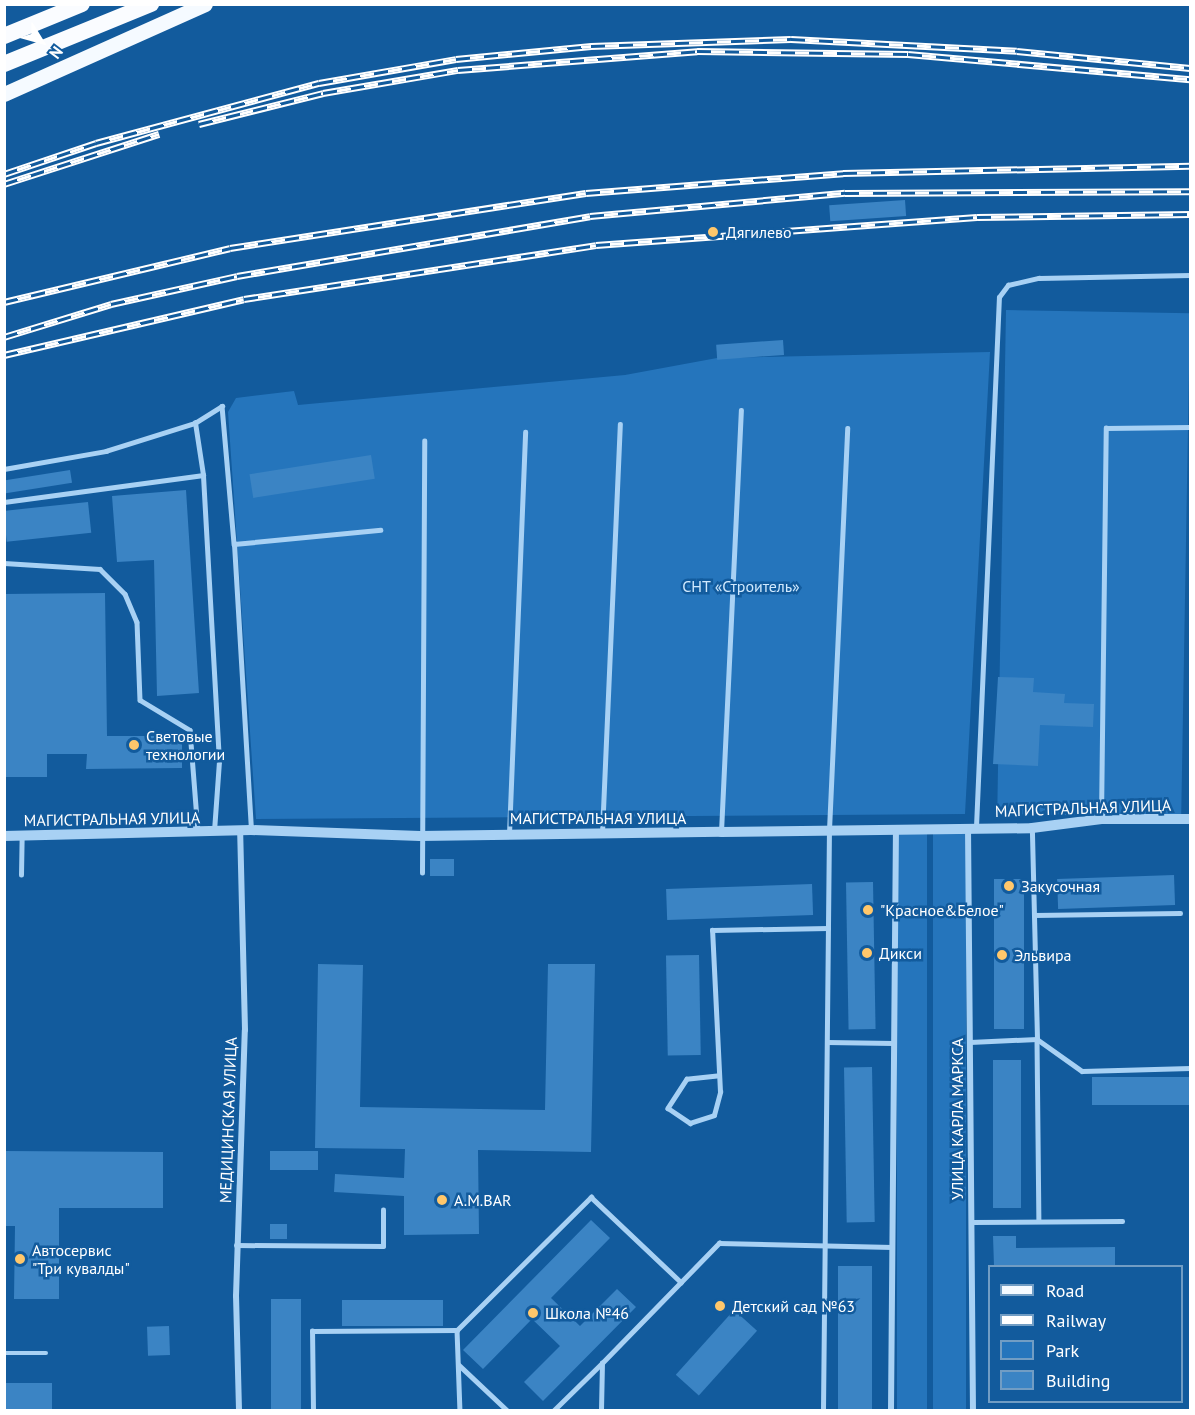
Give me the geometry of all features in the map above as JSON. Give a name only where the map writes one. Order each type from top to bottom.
[{"type":"highway","points":[[4,36],[82,4]]},
{"type":"highway","points":[[4,64],[151,4]]},
{"type":"main road","points":[[4,94],[206,4]]},
{"type":"street","name":"МАГИСТРАЛЬНАЯ УЛИЦА","points":[[4,836],[214,831],[420,836],[1032,828],[1101,819],[1191,819]]},
{"type":"street","name":"УЛИЦА КАРЛА МАРКСА","points":[[972,827],[970,1042],[973,1410]]},
{"type":"street","points":[[891,1410],[896,829]]},
{"type":"street","name":"МЕДИЦИНСКАЯ УЛИЦА","points":[[239,1410],[236,1245],[245,1029],[246,831]]},
{"type":"lane","points":[[972,827],[999,297],[1008,285],[1039,278],[1191,276]]},
{"type":"lane","points":[[4,470],[106,451],[195,423],[222,406],[234,544],[246,831]]},
{"type":"lane","points":[[721,832],[741,410]]},
{"type":"lane","points":[[195,423],[203,475],[219,762],[214,831]]},
{"type":"lane","points":[[602,833],[620,424]]},
{"type":"lane","points":[[1101,819],[1106,428],[1191,427]]},
{"type":"lane","points":[[823,1410],[830,830],[848,428]]},
{"type":"lane","points":[[509,834],[525,432]]},
{"type":"lane","points":[[422,873],[420,836],[424,441]]},
{"type":"lane","points":[[4,502],[203,475]]},
{"type":"lane","points":[[234,544],[380,530]]},
{"type":"lane","points":[[4,563],[100,569],[125,594],[137,622],[140,700],[190,730],[198,832]]},
{"type":"lane","points":[[1032,828],[1039,1220]]},
{"type":"lane","points":[[21,875],[22,836]]},
{"type":"lane","points":[[1035,915],[1180,913]]},
{"type":"lane","points":[[717,1076],[687,1078],[668,1108],[690,1123],[714,1115],[717,1076],[712,930],[828,928]]},
{"type":"lane","points":[[970,1042],[1037,1039],[1082,1071],[1191,1068]]},
{"type":"lane","points":[[827,1042],[893,1043]]},
{"type":"lane","points":[[313,1410],[312,1331],[457,1330],[591,1197],[681,1282]]},
{"type":"lane","points":[[236,1245],[383,1246],[383,1210]]},
{"type":"lane","points":[[971,1222],[1122,1221]]},
{"type":"lane","points":[[554,1410],[719,1243],[892,1247]]},
{"type":"lane","points":[[457,1330],[460,1410]]},
{"type":"lane","points":[[4,1353],[46,1353]]},
{"type":"lane","points":[[601,1410],[602,1363]]},
{"type":"lane","points":[[458,1364],[507,1410]]},
{"type":"green space","points":[[1006,310],[1190,313],[1181,817],[997,814]]},
{"type":"green space","name":"СНТ «Строитель»","points":[[990,352],[965,814],[256,819],[228,412],[236,398],[294,391],[298,405],[625,375],[717,358]]},
{"type":"green space","points":[[897,830],[927,830],[927,1410],[897,1410]]},
{"type":"green space","points":[[933,830],[966,830],[966,1410],[933,1410]]},
{"type":"building","points":[[905,200],[906,216],[830,221],[829,205]]},
{"type":"building","points":[[783,340],[784,355],[717,360],[716,345]]},
{"type":"building","points":[[371,455],[375,479],[253,498],[250,474]]},
{"type":"building","points":[[70,470],[72,483],[6,493],[4,480]]},
{"type":"building","points":[[186,490],[199,693],[157,696],[154,560],[117,562],[112,496]]},
{"type":"building","points":[[88,502],[91,533],[7,542],[4,511]]},
{"type":"building","points":[[105,593],[107,736],[182,736],[182,768],[86,769],[87,754],[47,754],[47,777],[5,777],[4,594]]},
{"type":"building","points":[[998,677],[1034,678],[1033,692],[1065,694],[1064,703],[1094,704],[1093,727],[1040,725],[1038,766],[993,764]]},
{"type":"building","points":[[430,859],[454,859],[454,876],[430,876]]},
{"type":"building","points":[[1174,875],[1175,905],[1058,909],[1057,879]]},
{"type":"building","points":[[994,879],[1024,879],[1024,1029],[994,1029]]},
{"type":"building","points":[[846,882],[873,882],[876,1029],[849,1029]]},
{"type":"building","points":[[812,884],[813,915],[667,920],[666,889]]},
{"type":"building","points":[[699,955],[701,1055],[668,1056],[666,956]]},
{"type":"building","points":[[318,964],[363,965],[360,1107],[545,1110],[548,964],[595,964],[591,1152],[478,1150],[479,1234],[404,1235],[404,1196],[334,1192],[335,1174],[404,1178],[405,1149],[315,1148]]},
{"type":"building","points":[[993,1060],[1021,1060],[1021,1208],[993,1208]]},
{"type":"building","points":[[844,1067],[872,1067],[875,1222],[847,1222]]},
{"type":"building","points":[[1092,1077],[1190,1077],[1190,1105],[1092,1105]]},
{"type":"building","points":[[4,1151],[163,1152],[163,1208],[59,1208],[59,1299],[14,1299],[15,1226],[4,1226]]},
{"type":"building","points":[[270,1151],[318,1151],[318,1170],[270,1170]]},
{"type":"building","name":"Школа №46","points":[[591,1220],[610,1238],[551,1298],[580,1326],[617,1289],[636,1307],[543,1401],[524,1382],[560,1346],[532,1319],[483,1369],[463,1350]]},
{"type":"building","points":[[270,1224],[287,1224],[287,1239],[270,1239]]},
{"type":"building","points":[[993,1236],[1016,1236],[1016,1248],[1115,1247],[1115,1265],[994,1265]]},
{"type":"building","points":[[838,1266],[872,1266],[872,1410],[838,1410]]},
{"type":"building","points":[[271,1299],[301,1299],[301,1410],[271,1410]]},
{"type":"building","points":[[342,1300],[443,1300],[443,1326],[342,1326]]},
{"type":"building","points":[[734,1310],[757,1331],[699,1395],[676,1375]]},
{"type":"building","points":[[169,1326],[170,1355],[148,1356],[147,1327]]},
{"type":"building","points":[[4,1383],[52,1383],[52,1410],[4,1410]]},
{"type":"railway","points":[[4,174],[96,143],[319,83],[456,59],[591,46],[791,39],[1017,51],[1190,68]]},
{"type":"railway","points":[[199,124],[323,93],[458,70],[697,51],[908,54],[1190,79]]},
{"type":"railway","points":[[4,184],[159,134]]},
{"type":"railway","points":[[4,302],[230,248],[586,193],[843,173],[1190,166]]},
{"type":"railway","points":[[4,337],[111,304],[237,276],[590,216],[845,193],[1190,191]]},
{"type":"railway","points":[[4,355],[244,299],[596,245],[977,217],[1190,214]]},
{"type":"place","name":"Дягилево","points":[[713,232]]},
{"type":"place","name":"Световые технологии","points":[[134,745]]},
{"type":"place","name":"Закусочная","points":[[1009,886]]},
{"type":"place","name":"\"Красное&Белое\"","points":[[868,910]]},
{"type":"place","name":"Дикси","points":[[867,953]]},
{"type":"place","name":"Эльвира","points":[[1002,955]]},
{"type":"place","name":"А.М.BAR","points":[[442,1200]]},
{"type":"place","name":"Автосервис \"Три кувалды\"","points":[[20,1259]]},
{"type":"place","name":"Детский сад №63","points":[[720,1306]]},
{"type":"place","name":"Школа №46","points":[[533,1313]]}]
